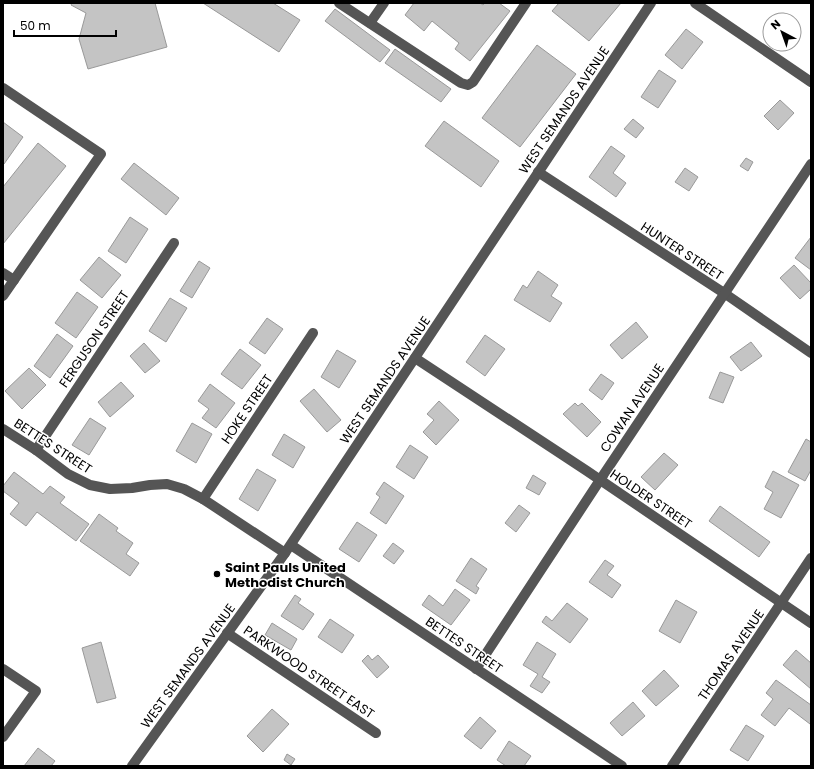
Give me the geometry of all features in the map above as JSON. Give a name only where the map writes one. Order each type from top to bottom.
[{"type":"street","points":[[339,3],[461,83],[468,85],[473,82],[526,3]]},
{"type":"street","points":[[370,23],[384,3]]},
{"type":"street","name":"WEST SEMANDS AVENUE","points":[[132,766],[288,549],[651,3]]},
{"type":"street","points":[[695,3],[811,82]]},
{"type":"street","points":[[3,88],[101,154],[3,296]]},
{"type":"street","name":"COWAN AVENUE","points":[[476,669],[811,164]]},
{"type":"street","name":"HUNTER STREET","points":[[538,172],[724,293],[811,352]]},
{"type":"street","name":"FERGUSON STREET","points":[[36,450],[174,243]]},
{"type":"street","points":[[3,273],[14,280]]},
{"type":"street","name":"HOKE STREET","points":[[203,499],[313,333]]},
{"type":"street","name":"HOLDER STREET","points":[[415,358],[811,622]]},
{"type":"street","name":"BETTES STREET","points":[[3,429],[36,450],[68,474],[90,485],[110,489],[167,484],[184,489],[203,499],[288,549],[476,669],[622,766]]},
{"type":"street","name":"THOMAS AVENUE","points":[[672,766],[811,558]]},
{"type":"street","name":"PARKWOOD STREET EAST","points":[[228,633],[376,733]]},
{"type":"street","points":[[3,669],[36,691],[3,737]]},
{"type":"building","points":[[72,3],[155,3],[167,47],[88,69],[79,39],[86,13],[71,5]]},
{"type":"building","points":[[203,3],[273,3],[300,20],[279,52]]},
{"type":"building","points":[[414,3],[480,3],[483,5],[485,3],[499,3],[510,11],[470,61],[455,49],[459,43],[432,21],[424,31],[405,15]]},
{"type":"building","points":[[559,3],[621,3],[589,41],[552,11]]},
{"type":"building","points":[[335,9],[390,50],[380,62],[325,21]]},
{"type":"building","points":[[686,29],[703,42],[682,69],[665,55]]},
{"type":"building","points":[[537,45],[576,74],[520,147],[482,118]]},
{"type":"building","points":[[395,49],[451,89],[441,102],[385,63]]},
{"type":"building","points":[[659,70],[676,81],[658,108],[641,97]]},
{"type":"building","points":[[780,100],[794,113],[778,130],[764,116]]},
{"type":"building","points":[[633,119],[644,128],[636,138],[624,129]]},
{"type":"building","points":[[444,121],[499,161],[481,187],[425,146]]},
{"type":"building","points":[[3,122],[23,137],[4,164],[3,163]]},
{"type":"building","points":[[38,143],[66,166],[3,244],[3,187]]},
{"type":"building","points":[[611,146],[625,156],[613,173],[626,183],[616,197],[589,177]]},
{"type":"building","points":[[746,158],[753,162],[748,171],[740,166]]},
{"type":"building","points":[[134,163],[179,198],[166,215],[121,179]]},
{"type":"building","points":[[685,168],[698,177],[689,191],[675,182]]},
{"type":"building","points":[[130,217],[148,229],[126,263],[108,251]]},
{"type":"building","points":[[811,237],[811,270],[795,258]]},
{"type":"building","points":[[99,257],[121,275],[102,298],[80,280]]},
{"type":"building","points":[[199,261],[210,268],[192,298],[180,291]]},
{"type":"building","points":[[794,265],[811,283],[811,289],[800,299],[780,278]]},
{"type":"building","points":[[538,271],[558,285],[551,296],[562,303],[550,322],[514,300],[523,285],[527,288]]},
{"type":"building","points":[[77,292],[98,307],[76,338],[55,323]]},
{"type":"building","points":[[170,298],[187,308],[166,342],[149,331]]},
{"type":"building","points":[[267,318],[283,329],[265,354],[249,343]]},
{"type":"building","points":[[636,322],[648,337],[622,359],[610,345]]},
{"type":"building","points":[[57,334],[73,346],[50,378],[34,366]]},
{"type":"building","points":[[485,335],[505,349],[485,376],[466,362]]},
{"type":"building","points":[[751,342],[762,356],[741,371],[730,357]]},
{"type":"building","points":[[144,343],[160,361],[145,373],[130,356]]},
{"type":"building","points":[[240,349],[261,365],[242,389],[221,374]]},
{"type":"building","points":[[337,350],[356,361],[339,388],[321,377]]},
{"type":"building","points":[[29,368],[46,385],[22,409],[5,391]]},
{"type":"building","points":[[720,372],[734,377],[723,403],[709,398]]},
{"type":"building","points":[[601,374],[614,383],[602,400],[589,390]]},
{"type":"building","points":[[121,382],[134,396],[110,417],[98,402]]},
{"type":"building","points":[[210,384],[235,403],[216,428],[202,418],[209,409],[198,401]]},
{"type":"building","points":[[314,389],[341,420],[327,432],[300,401]]},
{"type":"building","points":[[439,401],[459,420],[436,445],[423,432],[434,420],[427,414]]},
{"type":"building","points":[[575,403],[578,406],[582,403],[601,422],[587,437],[563,414]]},
{"type":"building","points":[[90,418],[106,428],[89,455],[72,445]]},
{"type":"building","points":[[192,423],[212,434],[196,463],[176,451]]},
{"type":"building","points":[[284,434],[305,447],[293,468],[272,455]]},
{"type":"building","points":[[806,439],[811,442],[811,470],[805,481],[788,472]]},
{"type":"building","points":[[410,445],[428,457],[414,479],[396,467]]},
{"type":"building","points":[[664,453],[678,465],[655,490],[641,477]]},
{"type":"building","points":[[257,469],[276,480],[258,511],[239,499]]},
{"type":"building","points":[[773,471],[799,485],[781,518],[764,509],[773,492],[765,487]]},
{"type":"building","points":[[14,472],[43,494],[50,486],[65,497],[60,503],[89,524],[76,541],[37,512],[26,526],[10,514],[19,503],[3,491],[3,486]]},
{"type":"building","points":[[533,475],[546,483],[539,495],[526,488]]},
{"type":"building","points":[[384,482],[404,496],[386,524],[370,513],[380,497],[376,494]]},
{"type":"building","points":[[519,505],[530,513],[516,532],[505,523]]},
{"type":"building","points":[[720,506],[770,542],[759,557],[709,521]]},
{"type":"building","points":[[99,514],[118,528],[116,531],[133,543],[126,554],[139,563],[130,576],[80,541]]},
{"type":"building","points":[[357,522],[377,535],[359,562],[339,549]]},
{"type":"building","points":[[393,543],[404,551],[394,564],[383,556]]},
{"type":"building","points":[[471,558],[487,569],[476,586],[479,588],[476,594],[456,581]]},
{"type":"building","points":[[605,560],[614,566],[607,575],[621,585],[612,598],[589,582]]},
{"type":"building","points":[[455,589],[470,600],[451,625],[422,605],[429,595],[443,606]]},
{"type":"building","points":[[295,595],[301,599],[298,603],[314,614],[303,630],[281,616]]},
{"type":"building","points":[[676,600],[697,612],[680,643],[659,631]]},
{"type":"building","points":[[567,603],[588,619],[570,643],[542,622],[546,616],[552,621]]},
{"type":"building","points":[[330,619],[354,635],[342,653],[318,637]]},
{"type":"building","points":[[272,623],[297,639],[291,650],[265,635]]},
{"type":"building","points":[[101,642],[116,698],[97,703],[82,648]]},
{"type":"building","points":[[537,642],[556,654],[542,677],[550,682],[542,693],[530,686],[538,674],[523,665]]},
{"type":"building","points":[[796,650],[811,663],[811,689],[783,665]]},
{"type":"building","points":[[368,655],[372,660],[378,655],[389,667],[377,678],[362,661]]},
{"type":"building","points":[[664,670],[679,686],[656,706],[642,691]]},
{"type":"building","points":[[776,680],[811,705],[810,724],[789,708],[775,726],[761,715],[773,699],[766,693]]},
{"type":"building","points":[[633,702],[645,716],[622,736],[610,723]]},
{"type":"building","points":[[272,709],[289,724],[263,752],[247,736]]},
{"type":"building","points":[[480,717],[496,731],[481,749],[464,736]]},
{"type":"building","points":[[746,725],[764,736],[748,761],[730,750]]},
{"type":"building","points":[[509,741],[531,756],[524,766],[506,766],[497,760]]},
{"type":"building","points":[[38,748],[55,761],[51,766],[24,766]]},
{"type":"building","points":[[287,754],[295,759],[291,765],[284,760]]},
{"type":"place","name":"Saint Pauls United Methodist Church","points":[[217,574]]}]
